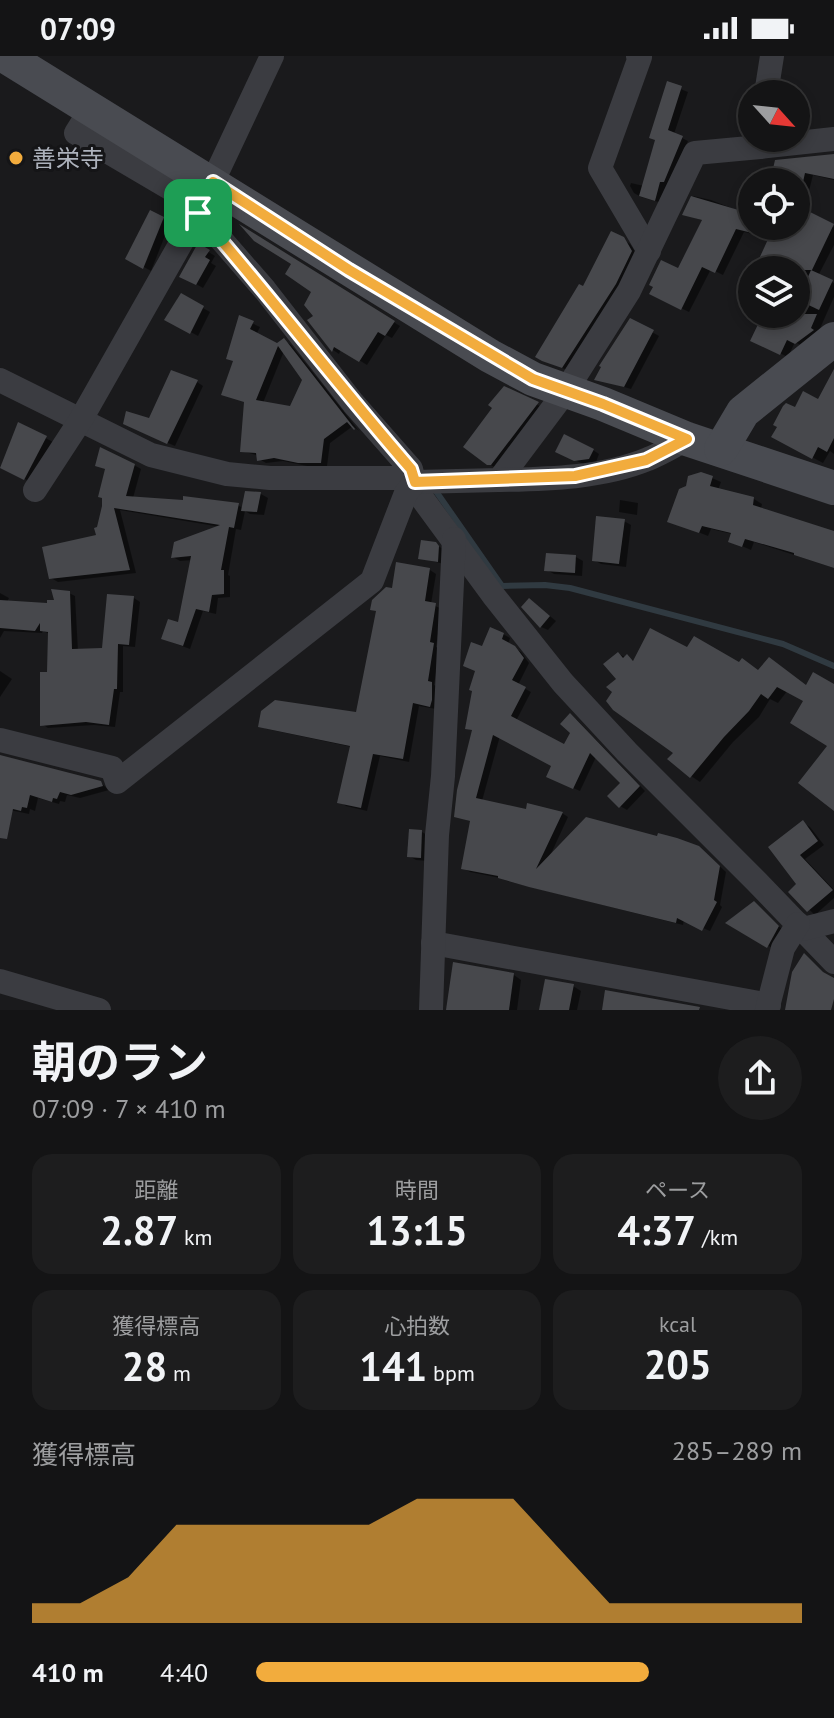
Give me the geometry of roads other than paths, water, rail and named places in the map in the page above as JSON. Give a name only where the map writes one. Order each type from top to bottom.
[{"type":"main road","points":[[5,56],[91,109],[204,201],[533,379],[687,439],[834,488]]},
{"type":"main road","points":[[721,449],[743,412],[834,339]]},
{"type":"street","points":[[35,490],[80,421],[204,201],[272,56]]},
{"type":"street","points":[[638,56],[600,168],[649,251]]},
{"type":"street","points":[[768,80],[772,56]]},
{"type":"street","points":[[810,140],[834,139]]},
{"type":"street","points":[[499,480],[565,392],[629,291],[695,153],[738,146]]},
{"type":"street","points":[[204,201],[265,290],[353,403],[422,481]]},
{"type":"street","points":[[0,380],[151,455],[227,474],[270,478],[403,478],[422,481],[575,476],[646,460],[687,439]]},
{"type":"street","points":[[422,481],[416,490],[563,683],[834,962]]},
{"type":"street","points":[[0,740],[112,768],[117,782],[372,581],[406,493],[422,481]]},
{"type":"street","points":[[431,1010],[454,539]]},
{"type":"street","points":[[433,943],[768,1007],[783,948],[801,926],[834,921]]},
{"type":"street","points":[[0,981],[99,1010]]},
{"type":"waterway","points":[[433,487],[502,586],[570,588],[783,644],[834,666]]},
{"type":"place","name":"善栄寺","points":[[16,158]]}]
